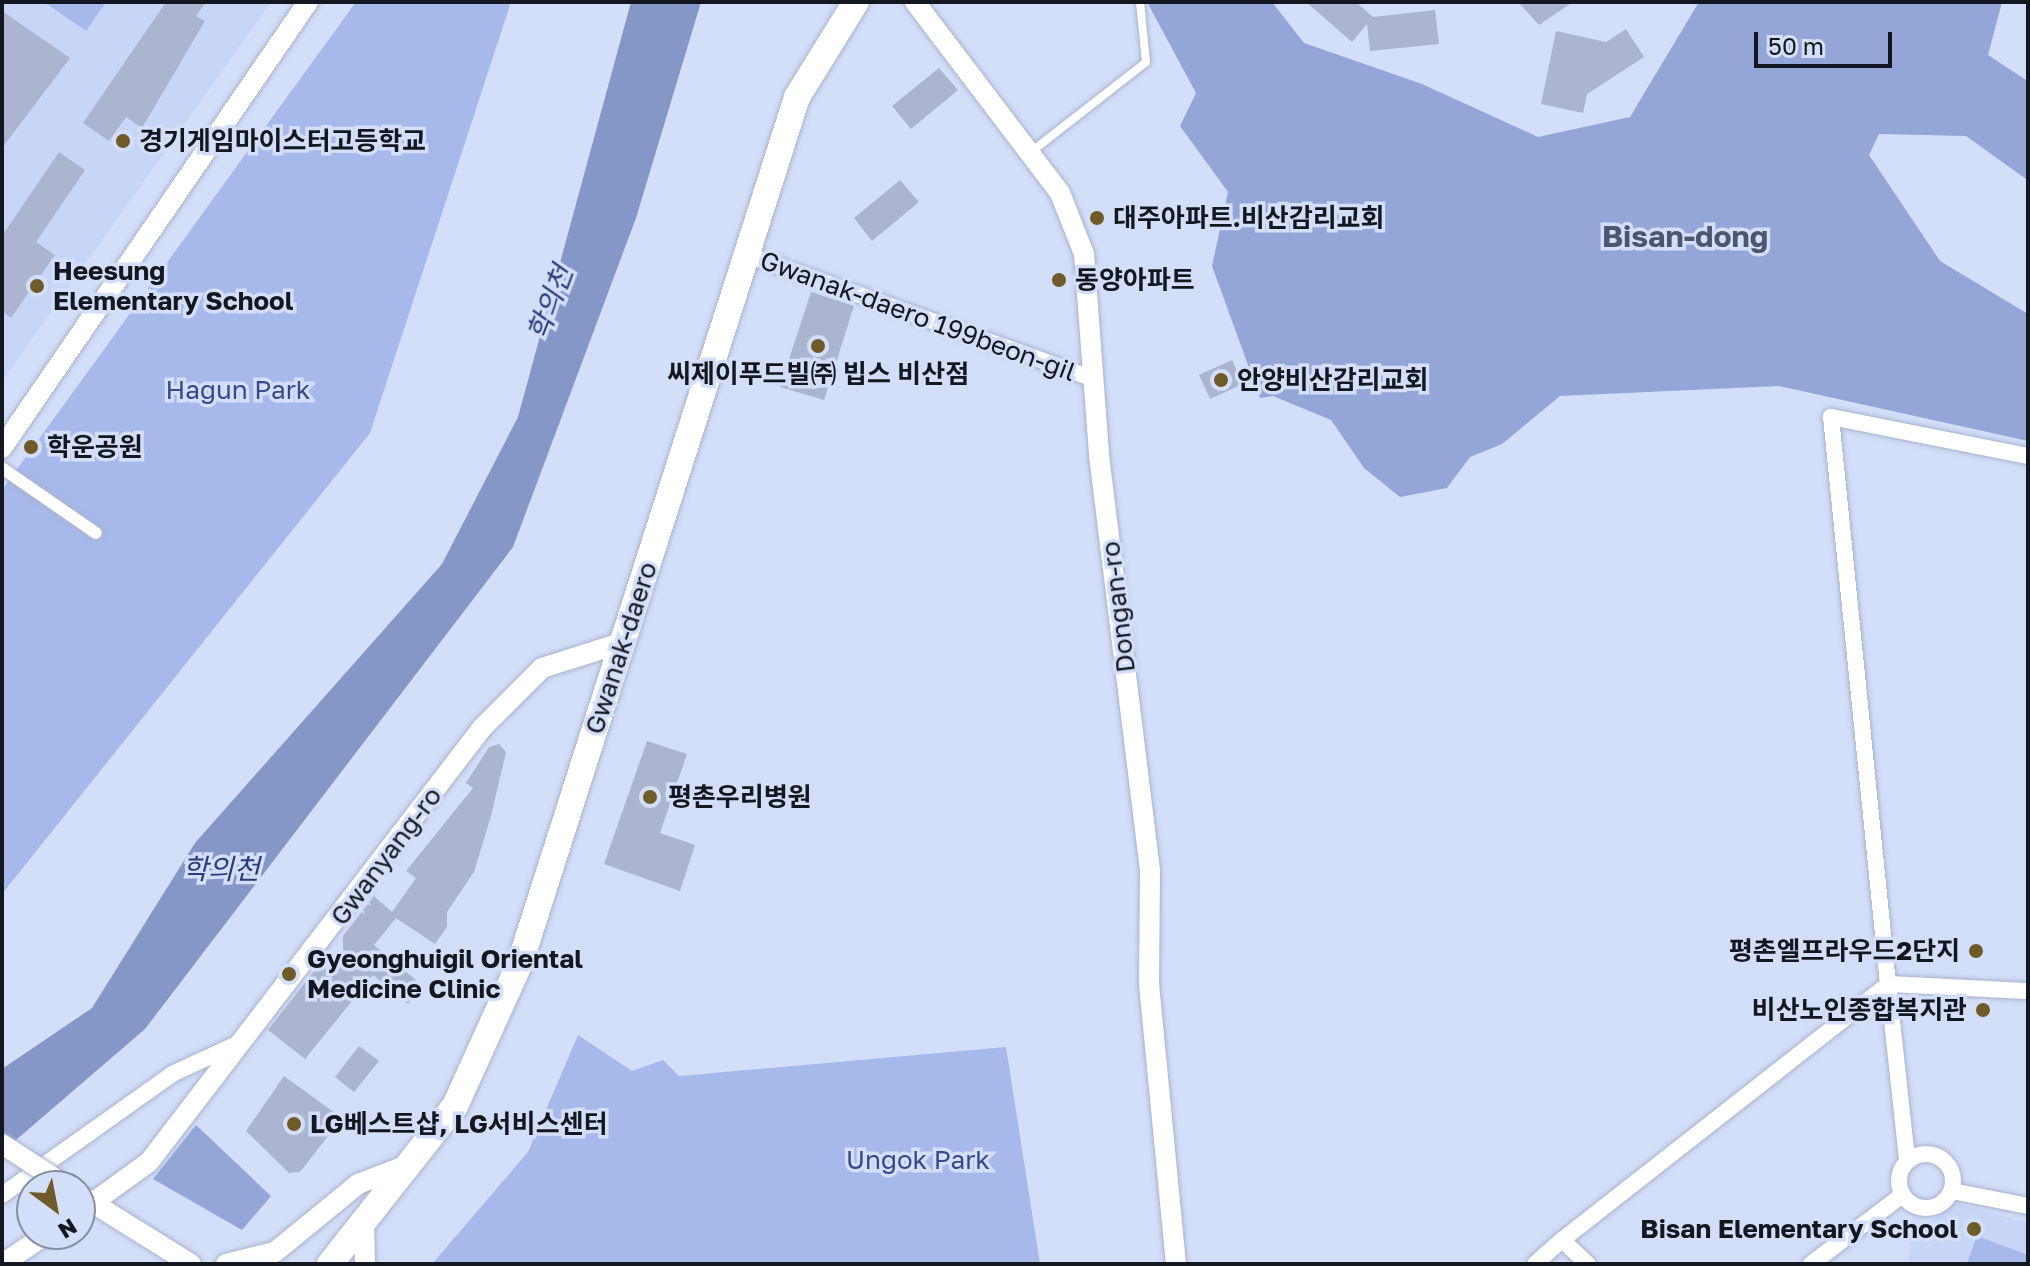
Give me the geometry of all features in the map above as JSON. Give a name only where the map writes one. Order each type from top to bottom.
[{"type":"main road","name":"Gwanak-daero","points":[[330,1264],[455,1106],[520,963],[797,97],[856,2]]},
{"type":"street","points":[[2,448],[308,2]]},
{"type":"street","name":"Dongan-ro","points":[[915,2],[1060,193],[1084,254],[1092,378],[1150,872],[1149,984],[1176,1264]]},
{"type":"street","name":"Gwanak-daero 199beon-gil","points":[[745,254],[1092,378]]},
{"type":"street","points":[[2028,456],[1831,417],[1907,1160],[1898,1183],[1901,1196],[1922,1209],[1952,1191],[2028,1206]]},
{"type":"street","points":[[2,468],[96,533]]},
{"type":"street","name":"Gwanyang-ro","points":[[96,1196],[149,1162],[482,728],[542,668],[621,643]]},
{"type":"street","points":[[1535,1264],[1888,984],[2028,991]]},
{"type":"street","points":[[2,1195],[172,1074],[244,1040]]},
{"type":"street","points":[[2,1144],[42,1170]]},
{"type":"street","points":[[1907,1160],[1941,1158],[1952,1191]]},
{"type":"street","points":[[226,1264],[275,1252],[358,1184],[410,1164]]},
{"type":"street","points":[[1811,1264],[1901,1196]]},
{"type":"street","points":[[96,1210],[155,1240],[191,1264]]},
{"type":"street","points":[[364,1223],[365,1264]]},
{"type":"street","points":[[155,1240],[167,1264]]},
{"type":"street","points":[[1562,1240],[1588,1264]]},
{"type":"street","points":[[2,1264],[23,1250]]},
{"type":"lane","points":[[1030,153],[1146,62],[1140,2]]},
{"type":"shaded area","name":"경기게임마이스터고등학교","points":[[2,2],[271,2],[2,381]]},
{"type":"shaded area","points":[[1147,2],[1272,2],[1304,43],[1422,84],[1538,137],[1630,117],[1699,2],[2002,2],[1988,55],[2026,80],[2026,179],[1966,136],[1879,134],[1869,155],[1940,261],[2028,314],[2028,441],[1779,386],[1560,396],[1502,444],[1470,457],[1447,488],[1400,497],[1364,468],[1331,420],[1273,396],[1260,398],[1212,266],[1228,192],[1180,126],[1196,93]]},
{"type":"shaded area","points":[[196,1125],[271,1196],[242,1230],[153,1179]]},
{"type":"shaded area","name":"Bisan Elementary School","points":[[1956,1203],[2028,1223],[2028,1264],[1908,1264],[1911,1235]]},
{"type":"green space","points":[[44,2],[106,2],[86,31]]},
{"type":"green space","name":"Hagun Park","points":[[356,2],[511,2],[370,433],[2,894],[2,490]]},
{"type":"green space","name":"Ungok Park","points":[[578,1035],[632,1071],[663,1060],[679,1076],[1006,1047],[1040,1264],[432,1264],[528,1152]]},
{"type":"green space","points":[[1977,1236],[2028,1255],[2028,1264],[1967,1264]]},
{"type":"water","name":"학의천","points":[[631,2],[701,2],[636,218],[513,547],[145,1029],[2,1152],[2,1069],[92,1008],[195,843],[442,564],[518,417]]},
{"type":"building","points":[[166,2],[206,2],[196,16],[205,21],[142,128],[126,117],[109,141],[83,123]]},
{"type":"building","points":[[1306,2],[1356,2],[1373,17],[1435,10],[1439,44],[1370,51],[1367,24],[1352,42]]},
{"type":"building","points":[[1518,2],[1573,2],[1539,25]]},
{"type":"building","points":[[2,11],[70,58],[2,148]]},
{"type":"building","points":[[1626,29],[1644,57],[1587,94],[1583,113],[1541,104],[1556,31],[1606,42]]},
{"type":"building","points":[[939,68],[958,90],[911,129],[892,106]]},
{"type":"building","points":[[59,152],[85,170],[36,242],[55,255],[11,318],[2,311],[2,236]]},
{"type":"building","points":[[900,180],[919,202],[872,241],[854,218]]},
{"type":"building","points":[[811,292],[854,306],[824,400],[780,387]]},
{"type":"building","name":"안양비산감리교회","points":[[1232,360],[1243,384],[1210,399],[1199,375]]},
{"type":"building","name":"평촌우리병원","points":[[647,741],[687,754],[660,833],[695,845],[680,891],[604,864]]},
{"type":"building","points":[[499,744],[506,752],[491,816],[474,872],[447,912],[447,927],[435,944],[396,918],[374,945],[423,986],[408,1004],[373,975],[305,1059],[268,1030],[329,952],[343,964],[343,936],[374,896],[392,912],[416,878],[406,871],[473,788],[466,783],[489,747]]},
{"type":"building","points":[[359,1046],[379,1061],[354,1092],[335,1077]]},
{"type":"building","name":"LG베스트샵, LG서비스센터","points":[[284,1076],[342,1118],[300,1172],[289,1173],[246,1131]]},
{"type":"place","name":"경기게임마이스터고등학교","points":[[123,141]]},
{"type":"place","name":"대주아파트.비산감리교회","points":[[1097,218]]},
{"type":"place","name":"동양아파트","points":[[1059,280]]},
{"type":"place","name":"Heesung Elementary School","points":[[37,286]]},
{"type":"place","name":"씨제이푸드빌㈜ 빕스 비산점","points":[[818,346]]},
{"type":"place","name":"안양비산감리교회","points":[[1221,380]]},
{"type":"place","name":"학운공원","points":[[31,447]]},
{"type":"place","name":"평촌우리병원","points":[[650,797]]},
{"type":"place","name":"평촌엘프라우드2단지","points":[[1976,951]]},
{"type":"place","name":"Gyeonghuigil Oriental Medicine Clinic","points":[[289,974]]},
{"type":"place","name":"비산노인종합복지관","points":[[1983,1010]]},
{"type":"place","name":"LG베스트샵, LG서비스센터","points":[[294,1124]]},
{"type":"place","name":"Bisan Elementary School","points":[[1974,1229]]},
{"type":"district","name":"Bisan-dong","points":[[1685,236]]}]
